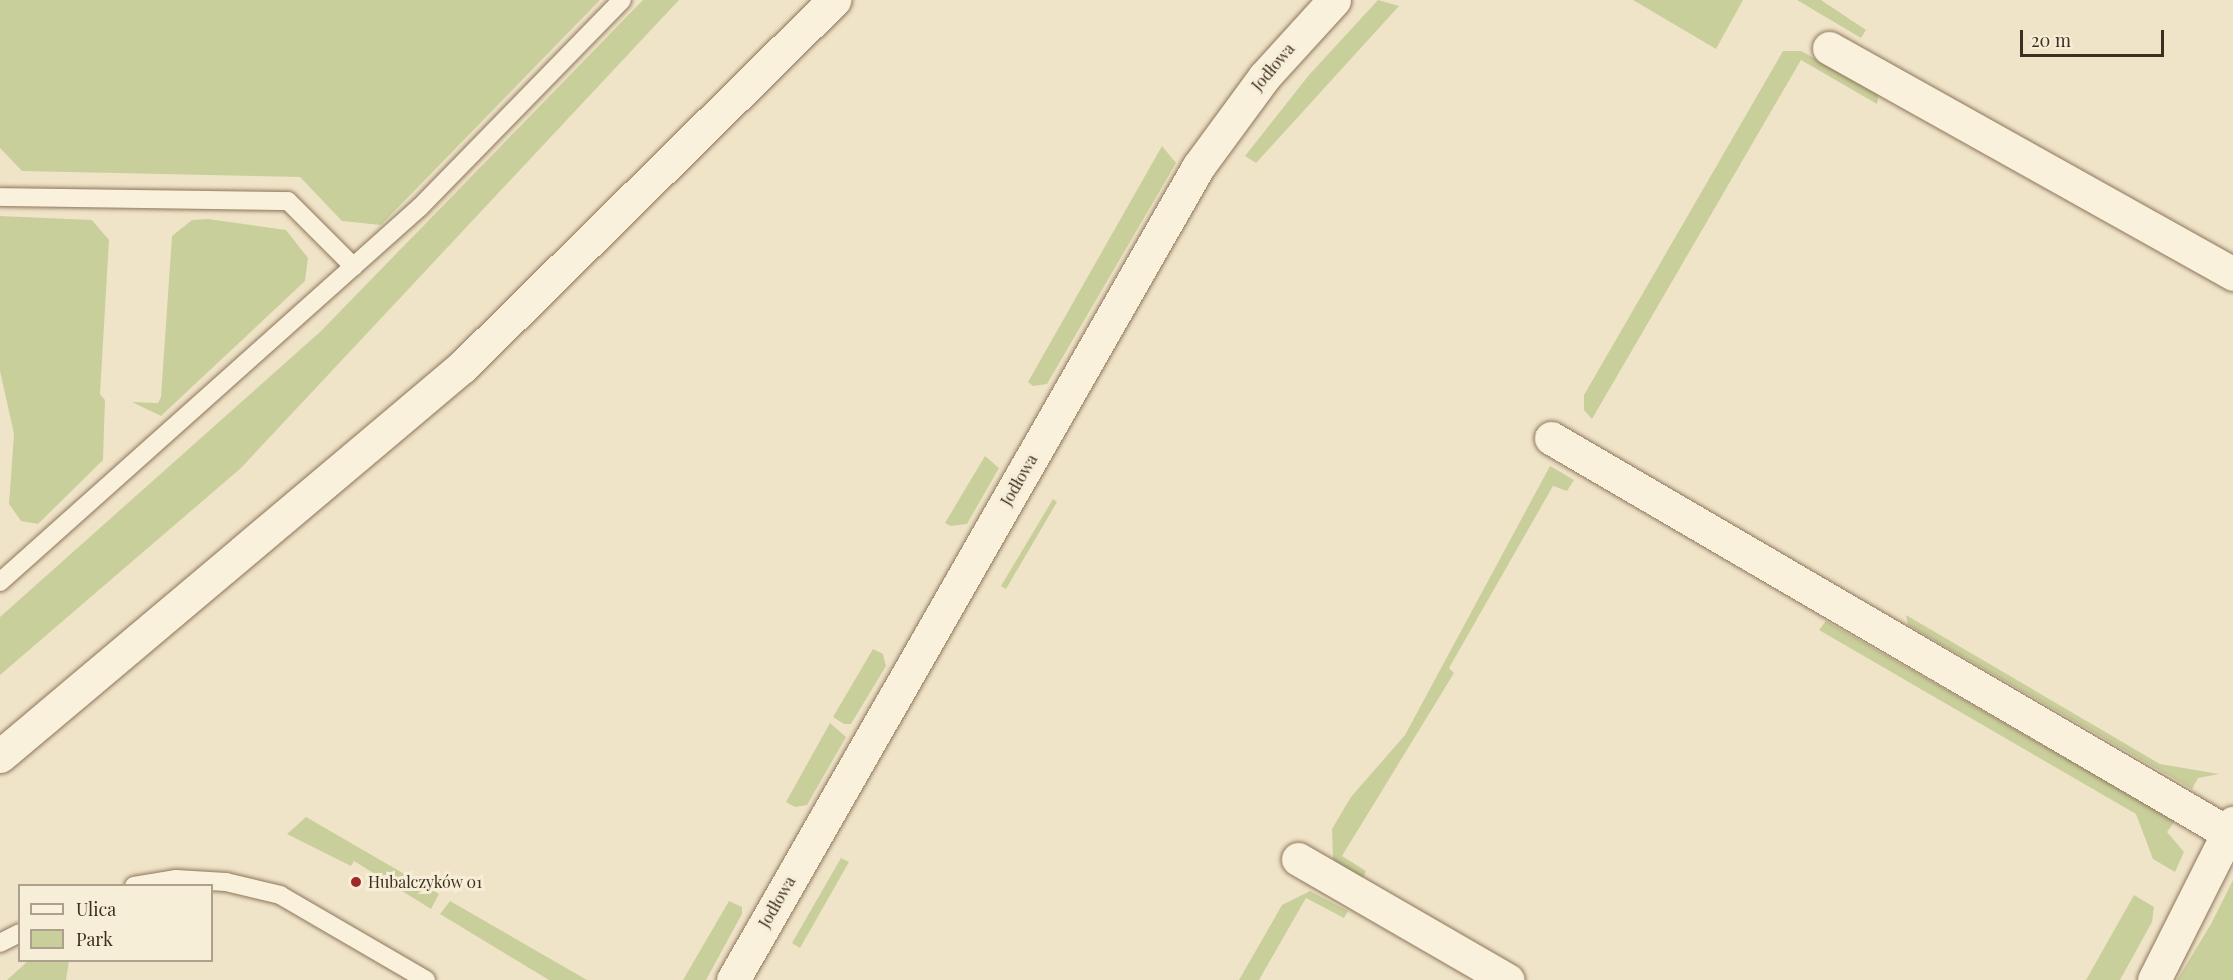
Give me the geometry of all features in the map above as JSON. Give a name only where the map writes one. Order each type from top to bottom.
[{"type":"street","points":[[0,756],[462,367],[834,0]]},
{"type":"street","name":"Jodłowa","points":[[732,980],[1198,167],[1264,77],[1334,0]]},
{"type":"street","points":[[1830,48],[2233,274]]},
{"type":"street","points":[[1551,438],[2230,828],[2154,980]]},
{"type":"street","points":[[0,771],[34,729]]},
{"type":"street","points":[[1298,859],[1508,980]]},
{"type":"lane","points":[[0,582],[420,207],[622,0]]},
{"type":"lane","points":[[0,197],[288,201],[354,267]]},
{"type":"lane","points":[[141,884],[176,879],[226,882],[280,895],[426,980]]},
{"type":"lane","points":[[0,943],[18,934]]},
{"type":"green space","points":[[0,0],[600,0],[381,225],[342,221],[300,177],[22,171],[0,148]]},
{"type":"green space","points":[[643,0],[679,0],[241,468],[0,675],[0,617],[321,331]]},
{"type":"green space","points":[[1378,0],[1399,6],[1256,163],[1245,156],[1309,75]]},
{"type":"green space","points":[[1633,0],[1743,0],[1716,49]]},
{"type":"green space","points":[[1797,0],[1821,0],[1866,30],[1861,38]]},
{"type":"green space","points":[[1783,51],[1801,51],[1879,93],[1877,104],[1801,60],[1592,419],[1584,410],[1584,395]]},
{"type":"green space","points":[[1162,146],[1176,163],[1047,384],[1033,386],[1028,382]]},
{"type":"green space","points":[[0,216],[92,220],[109,240],[100,394],[105,400],[103,460],[38,524],[21,521],[9,504],[14,434],[0,371]]},
{"type":"green space","points":[[208,219],[286,230],[308,258],[305,281],[161,416],[132,402],[158,403],[161,397],[172,236],[192,220]]},
{"type":"green space","points":[[985,456],[999,468],[967,524],[951,526],[945,523]]},
{"type":"green space","points":[[1550,466],[1574,480],[1567,491],[1553,486],[1449,668],[1454,673],[1342,856],[1366,871],[1362,880],[1333,859],[1332,829],[1351,797],[1405,735]]},
{"type":"green space","points":[[1053,499],[1057,502],[1006,589],[1001,586]]},
{"type":"green space","points":[[1906,615],[2160,764],[2219,774],[2198,778],[2192,789],[1908,625]]},
{"type":"green space","points":[[1826,621],[2175,821],[2167,832],[2184,852],[2175,872],[2153,859],[2136,814],[1819,630]]},
{"type":"green space","points":[[873,649],[883,654],[886,666],[851,724],[844,724],[833,717]]},
{"type":"green space","points":[[830,723],[846,737],[807,805],[795,807],[786,802]]},
{"type":"green space","points":[[306,817],[439,894],[431,909],[354,861],[351,866],[287,834]]},
{"type":"green space","points":[[841,858],[849,862],[800,948],[792,943]]},
{"type":"green space","points":[[2233,880],[2233,980],[2177,980],[2211,924]]},
{"type":"green space","points":[[1310,891],[1348,911],[1344,918],[1306,898],[1259,980],[1239,980],[1282,905]]},
{"type":"green space","points":[[2134,895],[2154,907],[2152,922],[2120,980],[2086,980]]},
{"type":"green space","points":[[450,901],[587,980],[549,980],[440,914]]},
{"type":"green space","points":[[729,901],[742,907],[742,914],[706,980],[683,980]]},
{"type":"green space","points":[[27,962],[69,962],[66,980],[7,980]]},
{"type":"place","name":"Hubalczyków 01","points":[[356,882]]}]
